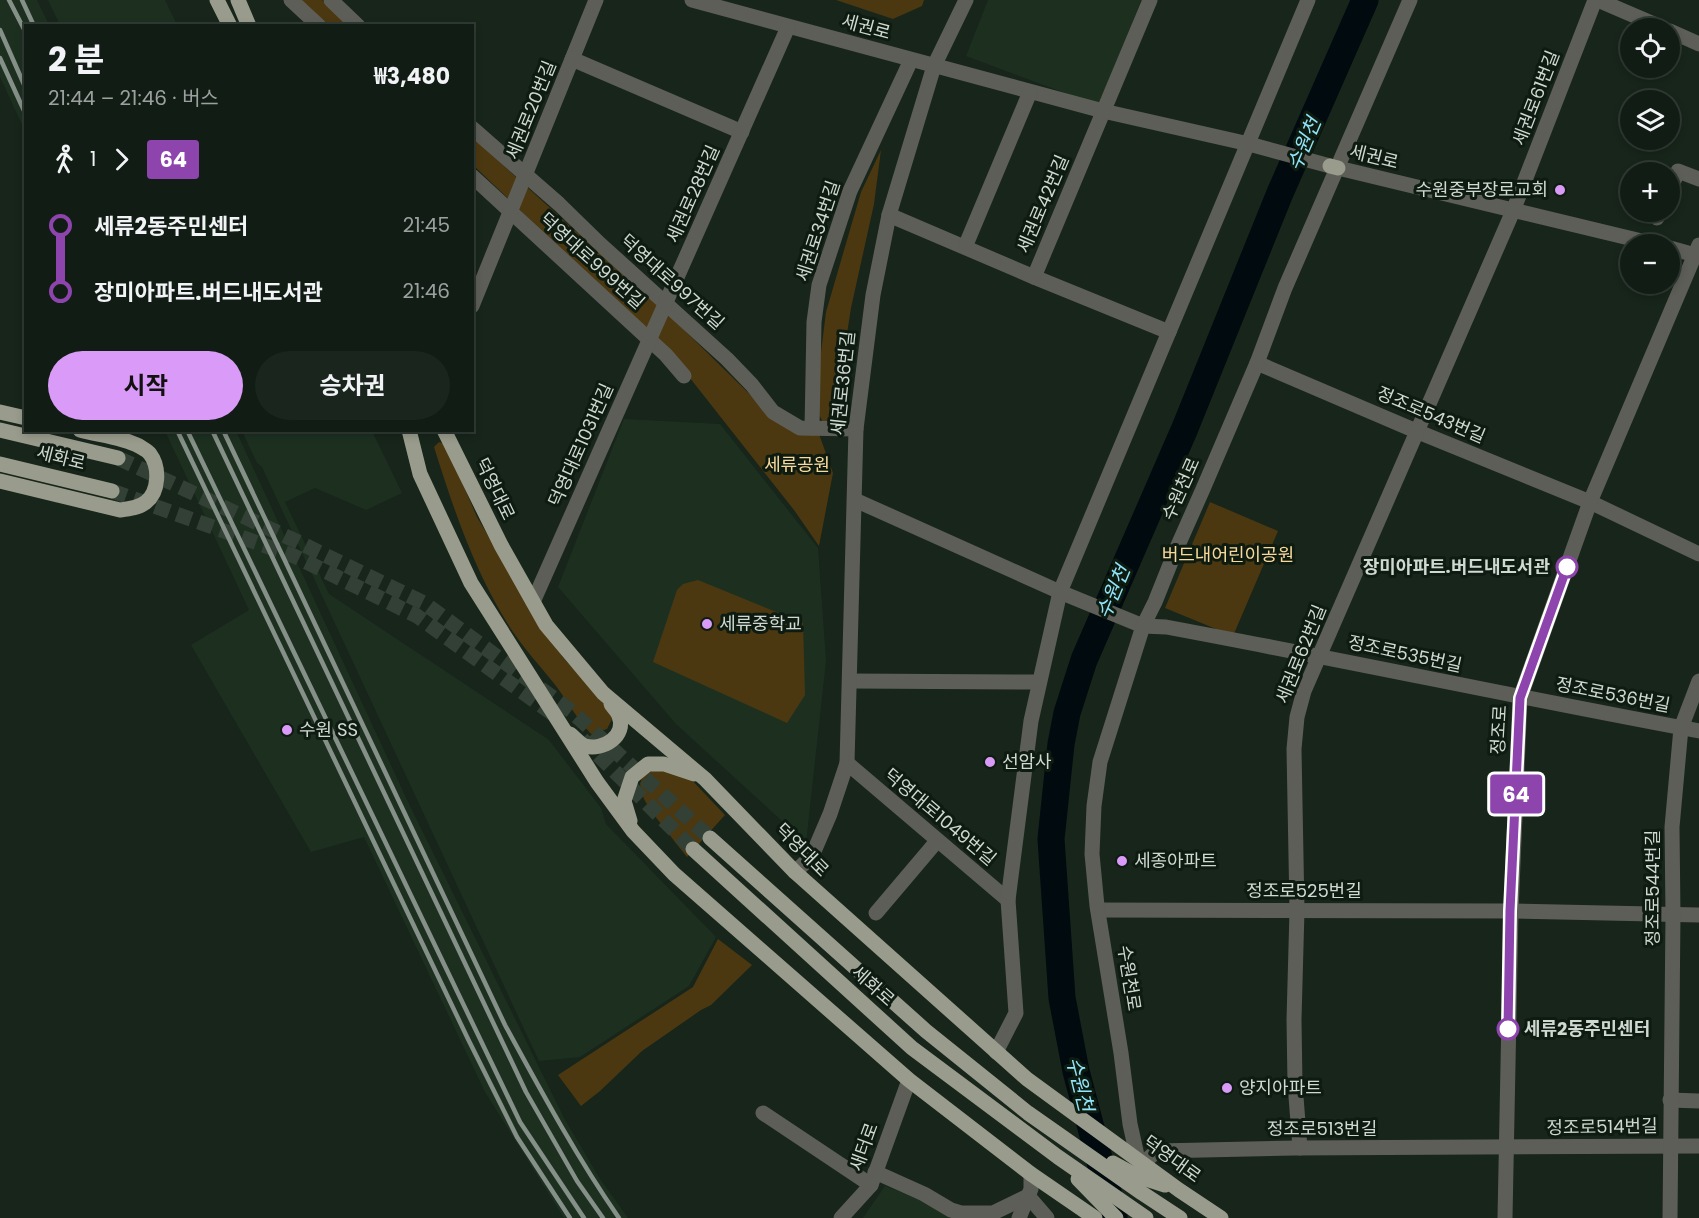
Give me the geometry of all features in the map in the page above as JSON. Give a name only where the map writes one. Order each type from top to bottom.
[{"type":"main road","points":[[217,0],[229,24]]},
{"type":"main road","points":[[238,0],[248,24]]},
{"type":"main road","points":[[0,412],[24,418]]},
{"type":"main road","name":"세화로","points":[[0,430],[118,458]]},
{"type":"main road","points":[[0,482],[120,510],[135,508],[147,502],[154,493],[157,474],[150,453],[124,441],[88,432]]},
{"type":"main road","points":[[410,432],[420,474],[471,583],[559,724],[633,831],[674,874],[909,1080],[1031,1174],[1095,1218]]},
{"type":"main road","name":"덕영대로","points":[[445,432],[501,545],[546,625],[603,693],[705,778],[795,872],[1027,1079],[1138,1164],[1221,1218]]},
{"type":"main road","name":"세화로","points":[[0,464],[112,491]]},
{"type":"main road","points":[[559,724],[584,746],[601,747],[609,742],[616,737],[621,727],[619,716],[603,693]]},
{"type":"main road","points":[[633,831],[624,801],[632,777],[648,764],[664,764],[705,778]]},
{"type":"main road","name":"세화로","points":[[710,838],[926,1031],[1048,1127]]},
{"type":"main road","name":"세화로","points":[[693,849],[912,1048],[1058,1157]]},
{"type":"main road","points":[[1048,1127],[1138,1164]]},
{"type":"main road","points":[[1048,1127],[1180,1218]]},
{"type":"main road","points":[[1058,1157],[1116,1218]]},
{"type":"main road","points":[[1058,1157],[1146,1218]]},
{"type":"street","points":[[291,0],[317,24]]},
{"type":"street","points":[[331,0],[356,24]]},
{"type":"street","name":"세권로20번길","points":[[474,301],[596,0]]},
{"type":"street","name":"세권로","points":[[692,0],[1103,111],[1620,236]]},
{"type":"street","name":"세권로36번길","points":[[855,500],[856,429],[873,295],[889,215],[934,66],[966,0]]},
{"type":"street","name":"세권로42번길","points":[[1150,0],[1034,277],[1169,332]]},
{"type":"street","points":[[996,1052],[1016,1013],[1008,900],[1031,721],[1066,594],[1169,332],[1254,146],[1308,0]]},
{"type":"street","name":"수원천로","points":[[1138,1164],[1098,910],[1092,854],[1094,806],[1100,762],[1142,625],[1155,602],[1174,552],[1257,363],[1334,167],[1410,0]]},
{"type":"street","points":[[1597,0],[1639,18]]},
{"type":"street","name":"세권로61번길","points":[[1513,211],[1597,0]]},
{"type":"street","name":"세권로28번길","points":[[666,304],[788,27]]},
{"type":"street","points":[[1680,35],[1699,44]]},
{"type":"street","name":"세권로20번길","points":[[572,59],[657,96]]},
{"type":"street","name":"세권로34번길","points":[[812,428],[814,322],[819,285],[850,191],[911,60]]},
{"type":"street","points":[[965,247],[1030,92]]},
{"type":"street","name":"세권로28번길","points":[[657,96],[742,132]]},
{"type":"street","name":"덕영대로997번길","points":[[474,130],[727,359],[752,385],[773,412],[800,428],[856,429]]},
{"type":"street","points":[[1680,172],[1699,179]]},
{"type":"street","name":"덕영대로999번길","points":[[474,178],[649,339],[684,376]]},
{"type":"street","name":"세권로62번길","points":[[1300,1148],[1295,1084],[1297,910],[1294,749],[1297,717],[1304,691],[1513,211]]},
{"type":"street","points":[[889,215],[1034,277]]},
{"type":"street","points":[[1680,249],[1698,252]]},
{"type":"street","name":"정조로","points":[[1508,1217],[1506,1148],[1510,911],[1520,698],[1590,502],[1698,252]]},
{"type":"street","name":"덕영대로1031번길","points":[[533,602],[666,304]]},
{"type":"street","name":"정조로543번길","points":[[1257,363],[1590,502]]},
{"type":"street","points":[[795,872],[812,856],[830,814],[847,763],[855,500],[1066,594]]},
{"type":"street","points":[[1590,502],[1699,554]]},
{"type":"street","name":"정조로535번길","points":[[1066,594],[1142,625],[1166,627],[1320,656],[1520,698]]},
{"type":"street","points":[[850,681],[1040,682]]},
{"type":"street","name":"정조로544번길","points":[[1670,1218],[1672,827],[1681,728],[1699,681]]},
{"type":"street","name":"정조로536번길","points":[[1520,698],[1699,731]]},
{"type":"street","name":"덕영대로1049번길","points":[[847,763],[1008,900]]},
{"type":"street","points":[[876,913],[937,841]]},
{"type":"street","name":"정조로525번길","points":[[1098,910],[1510,911],[1699,915]]},
{"type":"street","name":"새터로","points":[[841,1218],[873,1179],[909,1080]]},
{"type":"street","points":[[1670,1100],[1699,1101]]},
{"type":"street","points":[[763,1113],[873,1179],[924,1194],[951,1210],[961,1213],[993,1213],[1028,1196]]},
{"type":"street","name":"정조로514번길","points":[[1506,1148],[1699,1146]]},
{"type":"street","name":"정조로513번길","points":[[1138,1164],[1156,1151],[1506,1148]]},
{"type":"street","points":[[1019,1218],[1031,1189],[1031,1174]]},
{"type":"street","points":[[1028,1196],[1047,1218]]},
{"type":"shaded area","points":[[0,0],[37,0],[49,24],[24,24],[24,129],[0,77]]},
{"type":"shaded area","points":[[48,0],[165,0],[177,24],[60,24]]},
{"type":"shaded area","points":[[988,0],[1141,0],[1100,106],[966,56]]},
{"type":"shaded area","name":"세류중학교","points":[[624,419],[720,424],[818,548],[826,661],[806,843],[676,724],[558,587]]},
{"type":"shaded area","points":[[165,432],[236,432],[409,804],[564,1118],[600,1179],[628,1218],[564,1218],[485,1092],[364,837],[311,852],[191,645],[249,610]]},
{"type":"shaded area","points":[[242,432],[372,432],[402,493],[366,510],[315,488],[285,502],[329,594],[549,740],[601,808],[606,824],[716,937],[689,986],[580,1057],[539,1061],[262,467],[257,463]]},
{"type":"shaded area","points":[[885,1186],[922,1200],[949,1218],[863,1218]]},
{"type":"green space","points":[[298,0],[322,0],[349,24],[325,24]]},
{"type":"green space","points":[[836,0],[924,0],[922,6],[893,19]]},
{"type":"green space","name":"세류공원","points":[[474,139],[679,325],[770,414],[819,434],[833,473],[819,546],[794,510],[671,354],[474,166]]},
{"type":"green space","points":[[881,150],[874,204],[851,308],[843,359],[840,413],[832,421],[823,423],[819,414],[820,360],[826,312],[861,192]]},
{"type":"green space","points":[[439,442],[447,448],[477,517],[548,637],[566,661],[611,709],[612,719],[607,729],[591,734],[518,639],[500,611],[477,566],[458,519],[434,447]]},
{"type":"green space","name":"버드내어린이공원","points":[[1210,502],[1278,531],[1233,636],[1165,608]]},
{"type":"green space","points":[[698,580],[803,623],[805,695],[787,723],[653,662],[677,590],[683,584]]},
{"type":"green space","points":[[661,769],[687,775],[725,815],[687,857],[651,810],[642,793],[640,785],[642,778],[649,772]]},
{"type":"green space","points":[[718,939],[752,965],[711,1005],[642,1051],[581,1106],[558,1075],[693,987]]},
{"type":"waterway","name":"수원천","points":[[1114,1215],[1076,1071],[1062,998],[1051,839],[1061,744],[1067,713],[1084,660],[1185,428],[1280,193],[1365,0]]},
{"type":"tunnel","points":[[118,458],[424,603],[571,711],[710,838]]},
{"type":"tunnel","points":[[112,491],[294,556],[417,616],[553,714]]},
{"type":"tunnel","points":[[582,739],[693,849]]},
{"type":"railway","points":[[9,0],[24,29]]},
{"type":"railway","points":[[22,0],[33,24]]},
{"type":"railway","points":[[0,30],[24,84]]},
{"type":"railway","points":[[0,58],[24,111]]},
{"type":"railway","points":[[178,432],[468,1039],[517,1137],[570,1218]]},
{"type":"railway","points":[[188,432],[520,1122],[584,1218]]},
{"type":"railway","points":[[213,432],[526,1092],[577,1181],[603,1218]]},
{"type":"railway","points":[[224,432],[505,1025],[574,1147],[619,1218]]},
{"type":"bus line","name":"64","points":[[1508,1029],[1510,911],[1520,698],[1567,567]]},
{"type":"place","name":"수원중부장로교회","points":[[1560,190]]},
{"type":"place","name":"장미아파트.버드내도서관","points":[[1567,567]]},
{"type":"place","name":"세류중학교","points":[[707,624]]},
{"type":"place","name":"수원 SS","points":[[287,730]]},
{"type":"place","name":"선암사","points":[[990,762]]},
{"type":"place","name":"세종아파트","points":[[1122,861]]},
{"type":"place","name":"세류2동주민센터","points":[[1508,1029]]},
{"type":"place","name":"양지아파트","points":[[1227,1088]]}]
